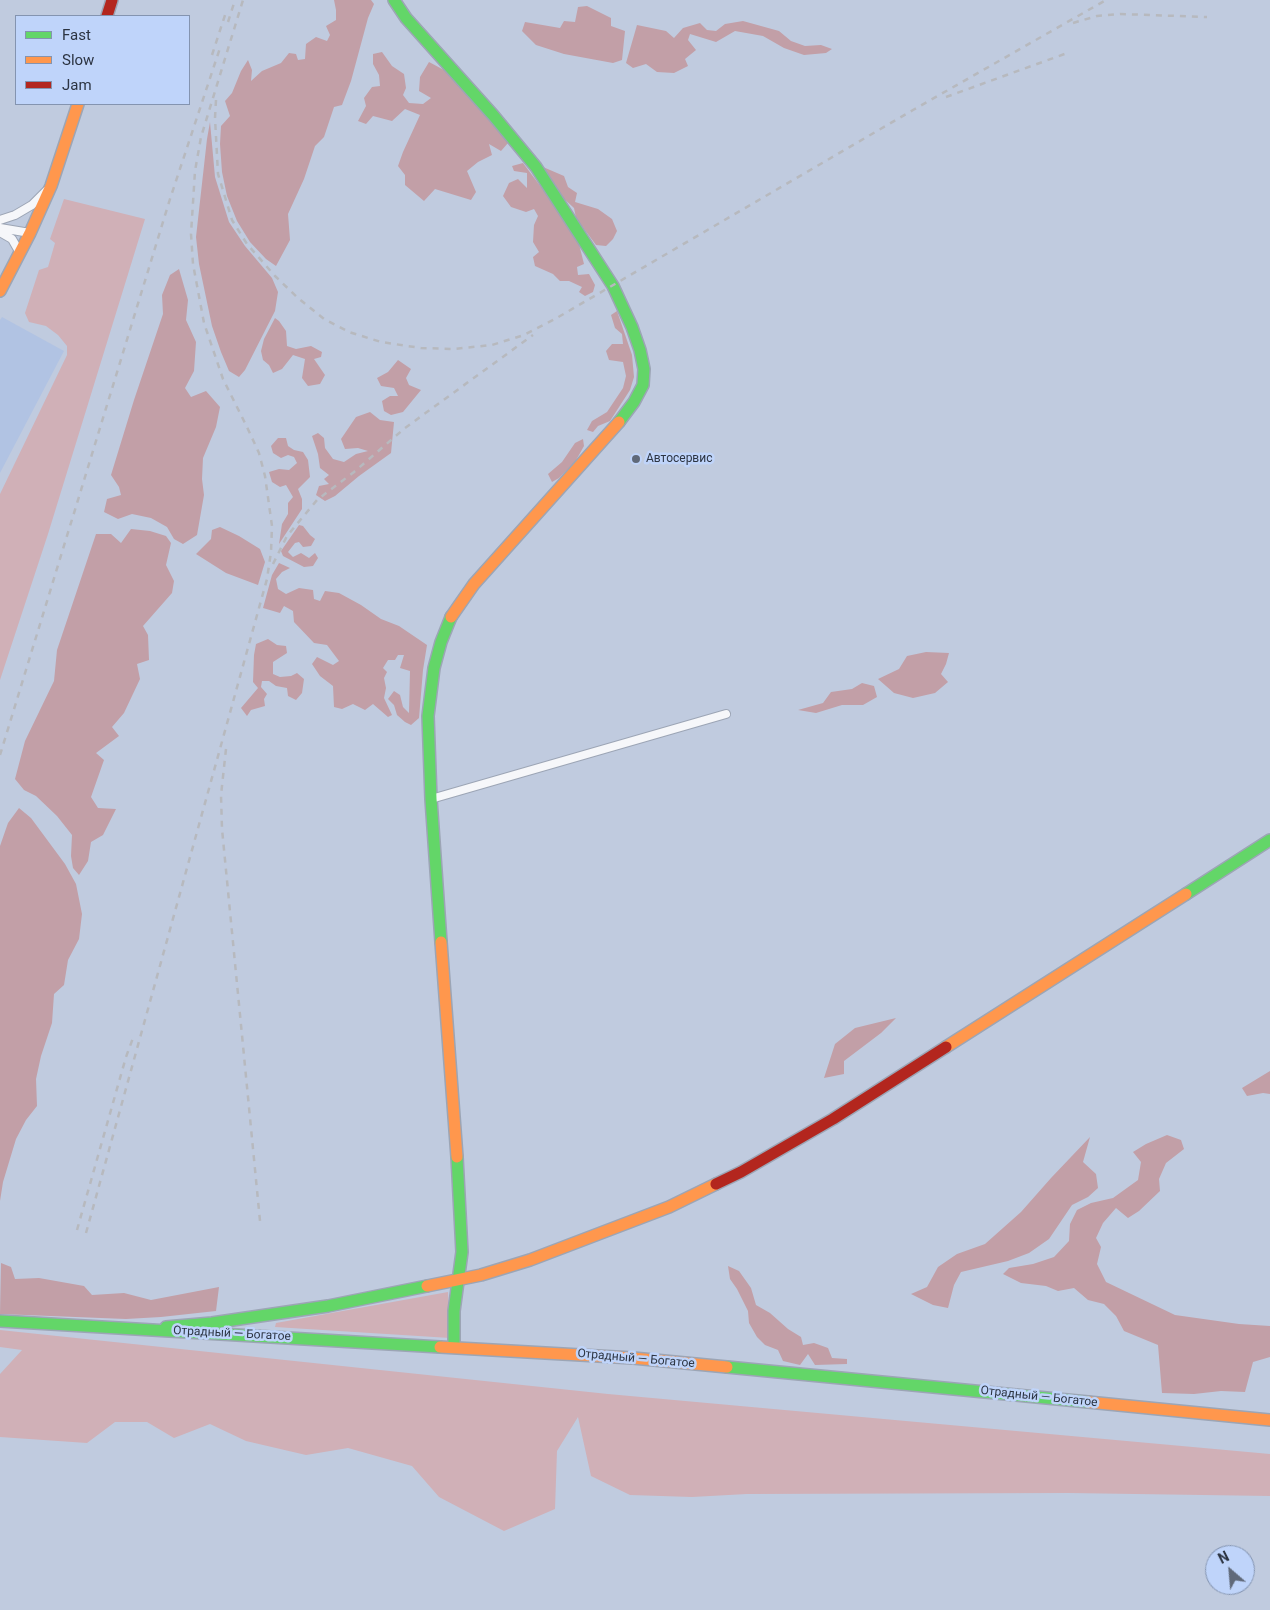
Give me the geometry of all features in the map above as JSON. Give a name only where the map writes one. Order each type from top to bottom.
[{"type":"street","points":[[107,15],[112,0]]},
{"type":"street","points":[[394,0],[406,18],[493,115],[536,167],[613,286],[632,327],[644,369],[643,385],[623,417],[474,584],[450,619],[441,642],[430,693],[428,716],[431,799],[459,1185],[462,1252],[454,1312],[454,1346]]},
{"type":"street","points":[[0,291],[30,233],[51,186],[78,105]]},
{"type":"street","points":[[0,220],[15,215],[32,205],[51,186]]},
{"type":"street","points":[[0,228],[30,233]]},
{"type":"street","points":[[0,232],[12,239],[20,253]]},
{"type":"street","points":[[431,799],[726,714]]},
{"type":"street","points":[[142,1329],[212,1322],[328,1306],[458,1280],[530,1260],[669,1207],[786,1148],[1270,840]]},
{"type":"street","name":"Отрадный — Богатое","points":[[0,1321],[454,1346],[643,1359],[1270,1420]]},
{"type":"shaded area","points":[[334,0],[371,0],[374,4],[342,105],[334,107],[324,137],[315,146],[304,179],[288,214],[290,240],[276,266],[266,259],[250,242],[237,221],[227,196],[222,172],[220,144],[221,126],[230,116],[225,101],[232,93],[248,60],[252,70],[251,81],[262,71],[281,63],[289,53],[296,54],[298,60],[305,59],[306,44],[316,37],[327,41],[330,35],[326,26],[336,20]]},
{"type":"shaded area","points":[[587,6],[611,18],[611,26],[625,31],[622,60],[613,63],[564,54],[536,45],[522,31],[525,22],[560,28],[564,21],[575,22],[578,7]]},
{"type":"shaded area","points":[[743,21],[779,31],[791,41],[805,46],[821,45],[832,49],[826,53],[804,55],[784,48],[763,36],[735,31],[716,42],[690,34],[688,40],[696,50],[685,59],[688,66],[674,73],[657,72],[646,64],[633,68],[626,63],[637,25],[666,31],[674,38],[683,28],[700,23],[707,30],[716,31],[725,24]]},
{"type":"shaded area","points":[[382,52],[392,66],[404,74],[406,88],[403,95],[409,103],[423,104],[431,98],[419,91],[420,77],[429,62],[444,70],[489,119],[508,143],[501,151],[489,144],[492,155],[478,162],[467,171],[476,192],[471,200],[435,189],[424,201],[405,185],[405,175],[398,166],[420,115],[405,109],[392,121],[373,116],[366,124],[358,121],[366,106],[364,98],[372,87],[380,86],[379,75],[373,64],[373,54]]},
{"type":"shaded area","points":[[210,122],[215,177],[229,222],[245,246],[272,278],[278,292],[275,311],[245,370],[239,377],[229,371],[221,352],[212,326],[199,264],[196,237]]},
{"type":"shaded area","points":[[523,163],[559,211],[579,244],[584,264],[577,267],[578,275],[589,274],[595,285],[593,292],[585,296],[579,292],[582,287],[569,281],[560,281],[553,274],[535,266],[533,257],[539,252],[533,242],[534,225],[538,216],[534,209],[526,212],[511,207],[503,196],[509,183],[518,179],[527,188],[527,173],[514,171],[512,166]]},
{"type":"shaded area","points":[[543,167],[564,176],[568,187],[577,193],[575,202],[598,209],[612,219],[617,231],[613,239],[606,246],[596,245],[576,218],[574,208],[562,197]]},
{"type":"shaded area","points":[[64,199],[145,219],[48,534],[0,680],[0,494],[67,355],[67,346],[58,335],[46,326],[29,322],[25,313],[39,270],[48,267],[55,243],[50,239]]},
{"type":"shaded area","points":[[179,269],[188,300],[186,320],[196,342],[194,371],[185,388],[191,397],[206,391],[220,407],[216,427],[203,458],[202,479],[204,495],[197,535],[183,544],[174,539],[167,527],[151,518],[132,514],[118,519],[104,512],[107,499],[121,495],[119,487],[111,475],[163,314],[162,295],[170,275]]},
{"type":"shaded area","points":[[617,311],[632,355],[634,377],[630,390],[610,421],[598,426],[593,432],[587,430],[592,421],[607,412],[623,388],[626,376],[623,362],[609,360],[606,351],[612,344],[623,344],[622,334],[615,328],[611,315]]},
{"type":"shaded area","points":[[2,317],[64,351],[0,473],[0,320]]},
{"type":"shaded area","points":[[275,318],[286,331],[287,346],[296,349],[311,346],[322,352],[321,357],[314,359],[325,375],[320,384],[308,386],[302,378],[305,359],[293,355],[282,369],[273,373],[269,365],[263,360],[261,351],[264,339]]},
{"type":"shaded area","points":[[398,360],[411,369],[406,378],[409,385],[421,390],[403,412],[391,415],[384,411],[382,401],[390,396],[398,396],[394,388],[381,386],[377,378],[388,372]]},
{"type":"shaded area","points":[[370,412],[380,420],[394,422],[391,453],[335,496],[325,501],[316,495],[319,486],[329,484],[324,479],[329,475],[320,468],[312,436],[318,433],[324,438],[325,448],[333,459],[344,462],[356,454],[368,451],[358,448],[345,449],[341,439],[356,417]]},
{"type":"shaded area","points":[[278,438],[286,438],[288,446],[303,452],[308,460],[310,477],[298,489],[302,499],[302,509],[279,544],[282,524],[288,514],[288,503],[293,497],[286,485],[280,487],[272,482],[269,472],[279,469],[289,470],[297,463],[294,457],[288,455],[281,458],[273,453],[271,446]]},
{"type":"shaded area","points":[[583,439],[584,446],[575,462],[559,478],[552,482],[548,474],[562,462],[575,443]]},
{"type":"shaded area","points":[[299,525],[303,526],[315,539],[311,546],[303,547],[299,542],[295,543],[288,552],[293,557],[301,553],[309,558],[315,553],[318,558],[313,566],[304,567],[283,556],[281,551]]},
{"type":"shaded area","points":[[220,527],[260,549],[265,562],[258,585],[226,573],[196,554],[211,539],[212,530]]},
{"type":"shaded area","points":[[131,529],[150,531],[166,536],[171,543],[166,565],[174,581],[172,593],[143,626],[148,635],[149,660],[137,664],[140,679],[124,713],[112,727],[119,736],[96,753],[104,760],[91,797],[98,808],[116,809],[103,835],[91,842],[88,861],[79,875],[73,868],[71,856],[72,835],[57,816],[36,796],[24,790],[15,779],[25,741],[54,681],[57,650],[96,534],[111,534],[121,543]]},
{"type":"shaded area","points":[[279,563],[290,568],[282,572],[276,579],[278,589],[286,594],[299,588],[313,590],[314,599],[320,601],[325,591],[339,593],[381,619],[399,626],[427,645],[419,718],[411,725],[397,715],[394,705],[388,699],[394,691],[400,695],[403,707],[409,713],[410,671],[400,668],[404,655],[398,655],[395,660],[388,660],[383,668],[387,672],[384,678],[386,688],[384,698],[392,715],[388,717],[373,704],[365,710],[353,704],[342,709],[334,707],[333,686],[320,676],[312,664],[317,657],[333,665],[339,661],[327,645],[314,643],[294,622],[293,611],[284,606],[280,613],[263,608],[272,575]]},
{"type":"shaded area","points":[[268,639],[277,645],[286,646],[287,653],[273,662],[273,674],[280,677],[291,676],[297,673],[304,679],[302,693],[296,700],[288,696],[287,688],[276,686],[269,681],[262,681],[261,687],[267,694],[264,699],[265,706],[251,710],[247,716],[241,708],[258,688],[253,682],[256,644]]},
{"type":"shaded area","points":[[926,652],[949,653],[941,674],[948,682],[935,693],[913,698],[894,693],[878,679],[899,669],[907,656]]},
{"type":"shaded area","points":[[862,683],[874,686],[877,697],[863,705],[842,705],[816,713],[798,710],[823,703],[831,692],[852,689]]},
{"type":"shaded area","points":[[19,808],[31,818],[65,864],[76,884],[82,914],[79,939],[68,960],[64,985],[54,994],[52,1023],[41,1056],[36,1079],[37,1106],[26,1120],[16,1139],[3,1182],[0,1201],[0,846],[8,823]]},
{"type":"shaded area","points":[[896,1018],[881,1033],[844,1061],[844,1074],[824,1078],[835,1044],[855,1028]]},
{"type":"shaded area","points":[[1270,1071],[1270,1094],[1263,1093],[1247,1096],[1242,1088]]},
{"type":"shaded area","points":[[1167,1135],[1181,1140],[1184,1149],[1166,1163],[1159,1179],[1160,1191],[1139,1211],[1128,1218],[1116,1208],[1103,1223],[1096,1238],[1101,1247],[1097,1264],[1106,1282],[1175,1315],[1239,1324],[1270,1326],[1270,1357],[1253,1362],[1245,1392],[1162,1393],[1158,1345],[1124,1331],[1116,1316],[1104,1304],[1088,1300],[1074,1288],[1058,1291],[1046,1286],[1021,1283],[1003,1274],[1009,1268],[1033,1264],[1054,1257],[1069,1241],[1070,1224],[1077,1210],[1091,1203],[1113,1198],[1138,1180],[1141,1162],[1133,1152]]},
{"type":"shaded area","points":[[1090,1137],[1083,1162],[1096,1174],[1098,1188],[1088,1197],[1072,1205],[1049,1239],[1029,1253],[1008,1261],[961,1272],[954,1285],[948,1308],[933,1305],[911,1294],[927,1287],[938,1267],[957,1254],[985,1244],[1021,1212]]},
{"type":"shaded area","points":[[1,1263],[11,1267],[15,1279],[39,1278],[84,1286],[92,1295],[124,1293],[151,1300],[219,1287],[216,1311],[126,1319],[0,1314]]},
{"type":"shaded area","points":[[728,1266],[739,1271],[751,1288],[756,1305],[770,1313],[788,1329],[801,1337],[803,1345],[814,1343],[828,1348],[832,1358],[847,1359],[847,1364],[815,1365],[808,1354],[800,1365],[783,1361],[778,1350],[765,1345],[757,1337],[749,1323],[748,1311],[730,1279]]},
{"type":"shaded area","points":[[448,1292],[450,1338],[275,1327],[276,1323]]},
{"type":"shaded area","points":[[0,1330],[608,1394],[1270,1454],[1270,1496],[1068,1493],[747,1494],[692,1497],[630,1495],[591,1476],[578,1417],[557,1451],[555,1509],[504,1531],[439,1497],[412,1466],[348,1448],[306,1455],[246,1441],[210,1424],[174,1438],[147,1422],[115,1422],[87,1443],[0,1437],[0,1374],[22,1350],[0,1347]]},
{"type":"railway","points":[[228,22],[235,0]]},
{"type":"railway","points":[[86,1233],[267,579],[271,552],[272,526],[265,476],[259,453],[223,379],[204,323],[193,264],[191,234],[195,171],[201,137],[243,0]]},
{"type":"railway","points":[[216,100],[218,174],[232,220],[247,244],[275,276],[298,298],[324,319],[349,332],[381,342],[421,348],[454,349],[492,345],[524,335],[555,319],[913,110],[1106,0]]},
{"type":"railway","points":[[212,55],[226,12]]},
{"type":"railway","points":[[1073,23],[1097,16],[1120,14],[1207,17]]},
{"type":"railway","points":[[0,755],[170,199],[220,48]]},
{"type":"railway","points":[[946,97],[1070,52]]},
{"type":"railway","points":[[273,564],[287,536],[317,500],[354,472],[405,428],[533,335]]},
{"type":"railway","points":[[226,749],[221,795],[222,829],[260,1221]]},
{"type":"railway","points":[[77,1230],[133,1038]]},
{"type":"traffic: fast","points":[[394,0],[406,18],[493,115],[536,167],[613,286],[632,327],[644,369],[643,385],[634,402],[619,422]]},
{"type":"traffic: fast","points":[[441,942],[431,799],[428,716],[434,668],[441,642],[451,617]]},
{"type":"traffic: fast","points":[[1186,894],[1270,840]]},
{"type":"traffic: fast","points":[[454,1346],[454,1311],[462,1252],[457,1157]]},
{"type":"traffic: fast","points":[[166,1327],[212,1323],[328,1306],[427,1286]]},
{"type":"traffic: fast","points":[[0,1321],[440,1347]]},
{"type":"traffic: fast","points":[[727,1367],[1088,1402]]},
{"type":"traffic: slow","points":[[0,291],[30,233],[51,186],[78,105]]},
{"type":"traffic: slow","points":[[451,617],[474,584],[619,422]]},
{"type":"traffic: slow","points":[[946,1047],[1186,894]]},
{"type":"traffic: slow","points":[[441,942],[457,1157]]},
{"type":"traffic: slow","points":[[427,1286],[481,1275],[530,1260],[669,1207],[716,1184]]},
{"type":"traffic: slow","points":[[440,1347],[633,1358],[727,1367]]},
{"type":"traffic: slow","points":[[1088,1402],[1270,1420]]},
{"type":"traffic: jam","points":[[107,15],[112,0]]},
{"type":"traffic: jam","points":[[716,1184],[741,1172],[833,1119],[946,1047]]},
{"type":"place","name":"Автосервис","points":[[636,459]]}]
